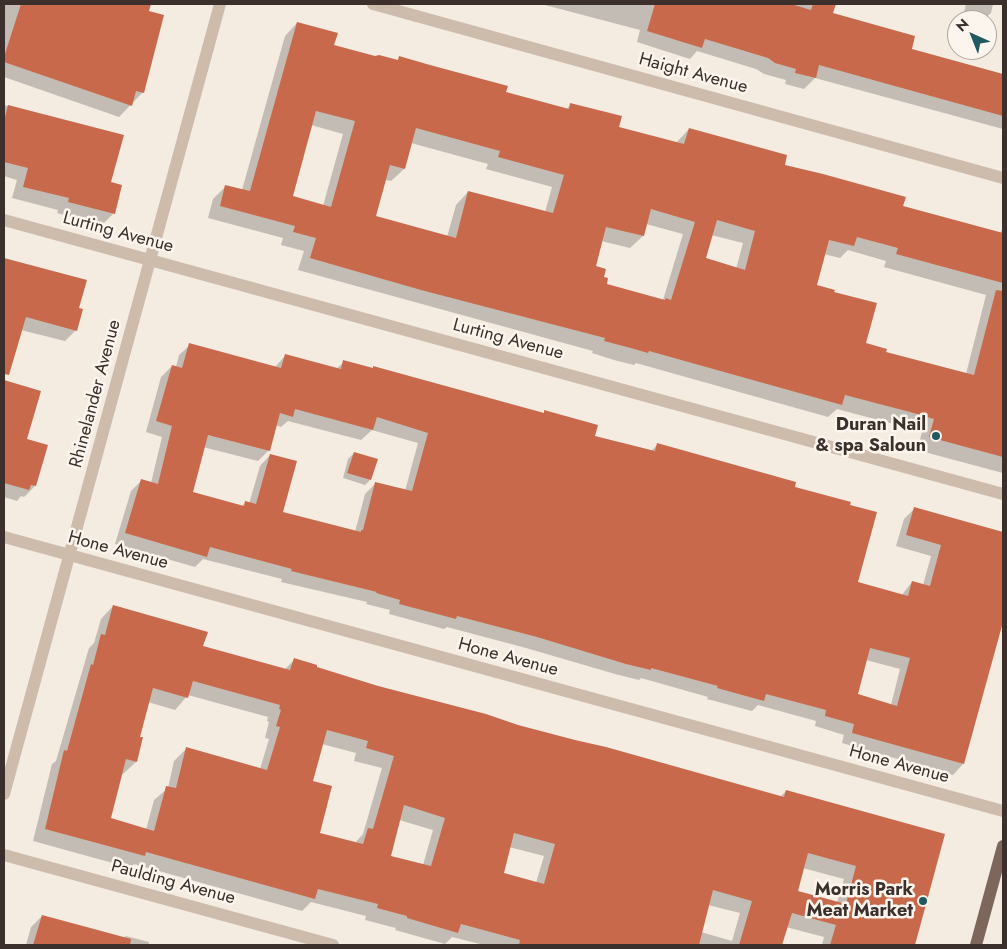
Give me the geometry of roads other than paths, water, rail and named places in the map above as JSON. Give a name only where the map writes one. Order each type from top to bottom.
[{"type":"main road","points":[[976,945],[1003,846]]},
{"type":"street","name":"Rhinelander Avenue","points":[[4,794],[220,4]]},
{"type":"street","name":"Haight Avenue","points":[[373,4],[1003,178]]},
{"type":"street","name":"Lurting Avenue","points":[[4,220],[1003,494]]},
{"type":"street","name":"Hone Avenue","points":[[4,538],[1003,811]]},
{"type":"street","name":"Paulding Avenue","points":[[4,855],[334,945]]},
{"type":"place","name":"Duran Nail & spa Saloun","points":[[936,436]]},
{"type":"place","name":"Morris Park Meat Market","points":[[923,901]]}]
